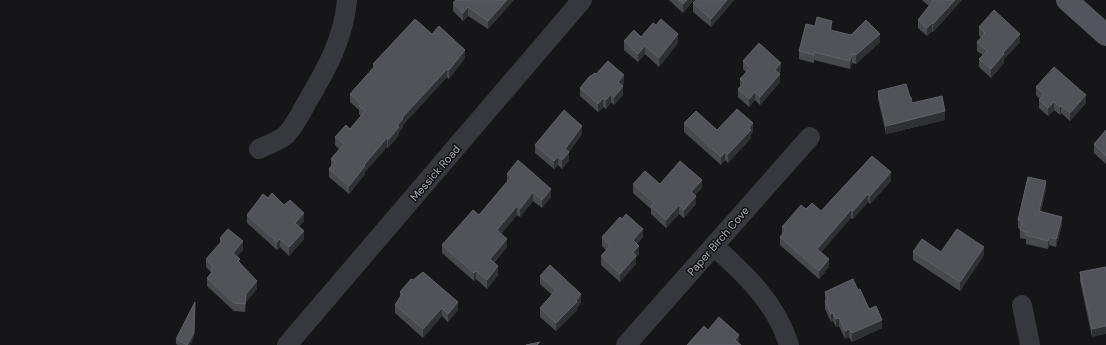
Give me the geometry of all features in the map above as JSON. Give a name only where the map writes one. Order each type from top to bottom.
[{"type":"main road","points":[[1067,0],[1106,35]]},
{"type":"street","points":[[259,149],[284,136],[293,126],[334,54],[346,13],[347,0]]},
{"type":"street","name":"Messick Road","points":[[287,345],[576,2]]},
{"type":"street","name":"Paper Birch Cove","points":[[626,345],[810,137]]},
{"type":"street","points":[[714,246],[754,284],[766,298],[778,318],[789,345]]},
{"type":"street","points":[[1022,304],[1030,345]]},
{"type":"building","points":[[456,0],[507,0],[488,21],[468,7],[463,13],[453,3]]},
{"type":"building","points":[[678,0],[687,0],[683,4]]},
{"type":"building","points":[[696,0],[727,0],[711,19],[693,3]]},
{"type":"building","points":[[932,0],[955,0],[933,24],[932,23],[927,28],[918,20],[933,1]]},
{"type":"building","points":[[994,10],[1020,34],[991,69],[979,59],[987,51],[977,42],[985,33],[979,27]]},
{"type":"building","points":[[817,17],[832,21],[830,30],[851,35],[866,20],[880,34],[856,55],[852,54],[850,61],[814,52],[814,55],[799,51],[806,24],[815,26]]},
{"type":"building","points":[[415,19],[432,34],[439,26],[465,50],[449,70],[447,69],[402,118],[403,119],[397,126],[399,127],[388,140],[387,138],[364,165],[365,166],[349,186],[329,169],[335,162],[331,159],[344,144],[335,137],[346,125],[350,129],[365,111],[359,106],[361,104],[350,94],[375,66],[373,64]]},
{"type":"building","points":[[661,19],[678,34],[659,58],[645,46],[638,54],[624,41],[634,30],[641,37],[653,23],[656,25]]},
{"type":"building","points":[[759,43],[781,63],[775,70],[780,74],[760,97],[755,92],[749,99],[738,89],[744,83],[740,79],[750,68],[743,61]]},
{"type":"building","points":[[608,61],[624,75],[618,82],[623,86],[614,97],[611,94],[606,100],[603,98],[598,104],[580,88],[589,77],[595,73],[596,74]]},
{"type":"building","points":[[1054,67],[1086,95],[1070,113],[1061,105],[1060,107],[1054,102],[1048,108],[1039,100],[1044,94],[1036,87]]},
{"type":"building","points":[[906,84],[912,103],[942,96],[945,111],[886,126],[878,91]]},
{"type":"building","points":[[737,109],[753,123],[749,128],[751,130],[728,154],[725,152],[721,157],[684,123],[696,111],[717,130]]},
{"type":"building","points":[[564,110],[582,126],[565,149],[569,152],[562,160],[558,157],[554,161],[535,145]]},
{"type":"building","points":[[1106,130],[1106,156],[1094,144]]},
{"type":"building","points":[[872,156],[891,172],[870,196],[868,194],[853,211],[851,210],[817,249],[829,259],[819,271],[780,237],[786,230],[782,227],[801,205],[806,209],[812,203],[821,211]]},
{"type":"building","points":[[518,160],[551,189],[542,200],[533,192],[520,209],[517,206],[497,230],[507,239],[490,259],[498,266],[487,280],[476,271],[474,273],[442,245],[473,210],[479,215],[511,177],[507,174]]},
{"type":"building","points":[[680,161],[702,180],[691,192],[696,196],[684,210],[679,205],[666,220],[651,206],[654,203],[633,184],[645,171],[660,184]]},
{"type":"building","points":[[1028,177],[1046,181],[1039,211],[1062,217],[1056,239],[1049,237],[1048,241],[1026,235],[1027,232],[1020,230],[1022,221],[1018,220]]},
{"type":"building","points":[[272,193],[284,205],[290,200],[304,213],[295,223],[304,231],[289,247],[280,239],[277,242],[247,215],[263,194],[268,198]]},
{"type":"building","points":[[626,214],[643,229],[633,240],[639,246],[633,252],[636,256],[620,274],[601,256],[610,246],[602,237],[620,217],[622,219]]},
{"type":"building","points":[[228,229],[243,241],[233,253],[240,259],[238,261],[257,281],[246,294],[245,304],[234,303],[207,278],[212,272],[211,270],[213,267],[206,259],[222,241],[220,238]]},
{"type":"building","points":[[957,229],[984,247],[960,282],[913,252],[922,239],[941,252]]},
{"type":"building","points":[[550,265],[581,294],[576,301],[577,302],[556,323],[540,308],[556,290],[540,276]]},
{"type":"building","points":[[1106,267],[1106,326],[1092,329],[1080,272]]},
{"type":"building","points":[[423,272],[458,302],[448,314],[442,308],[423,329],[395,305],[402,294],[400,292],[411,279],[413,280]]},
{"type":"building","points":[[853,279],[858,290],[860,289],[869,309],[876,306],[882,320],[852,333],[849,329],[845,331],[839,318],[836,319],[833,313],[831,314],[825,301],[828,300],[825,292]]},
{"type":"building","points":[[195,302],[194,333],[187,345],[176,339]]},
{"type":"building","points":[[719,317],[739,335],[735,340],[741,345],[687,345],[704,326],[708,330]]},
{"type":"building","points":[[540,342],[537,345],[526,345]]}]
